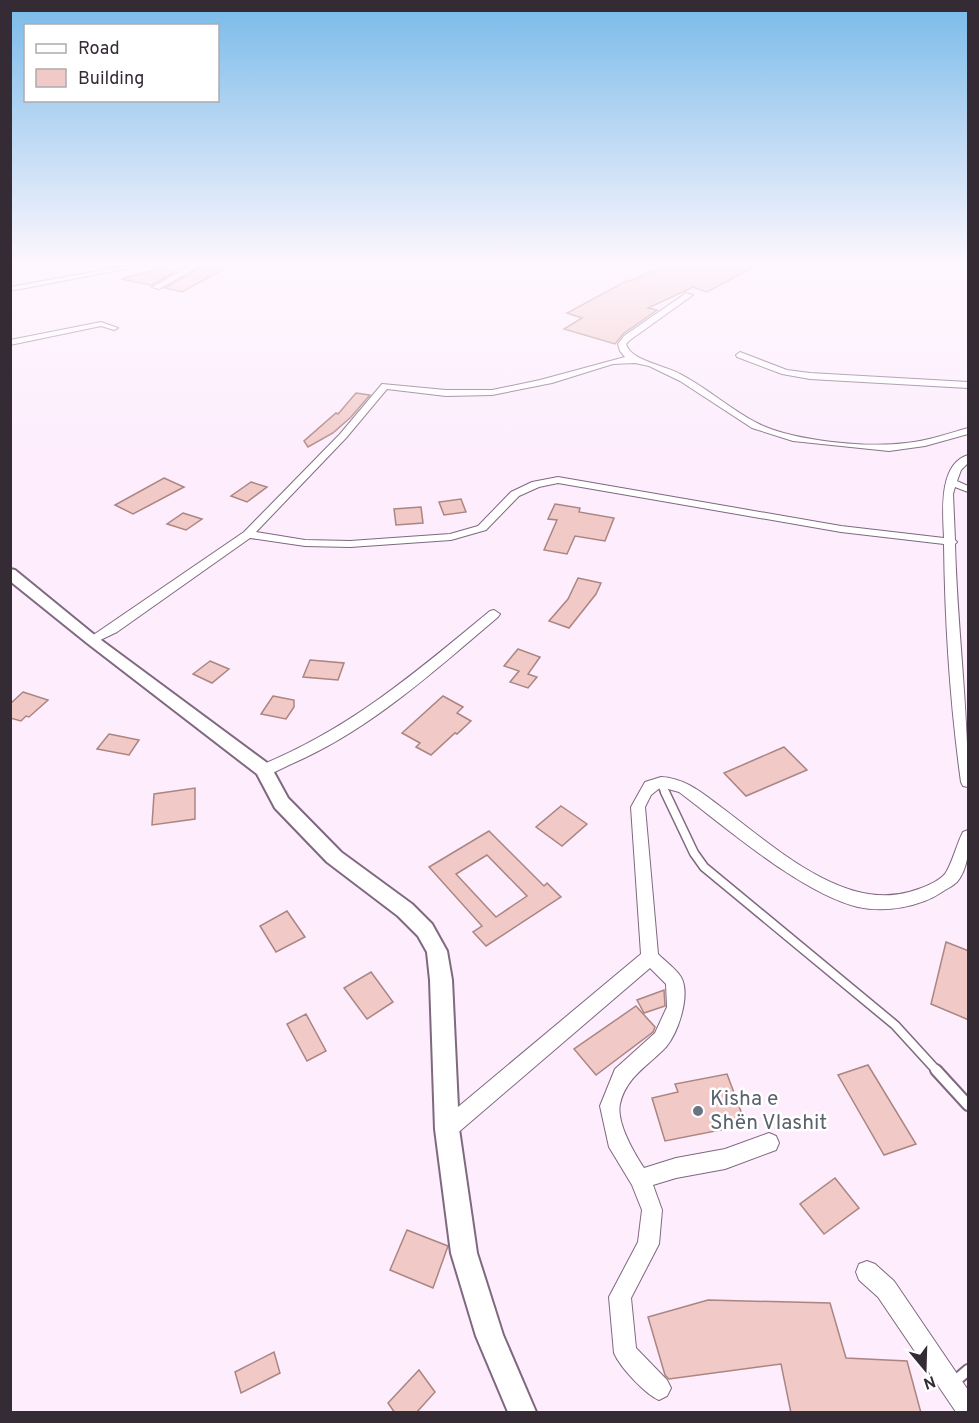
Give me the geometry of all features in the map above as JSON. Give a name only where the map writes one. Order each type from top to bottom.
[{"type":"street","points":[[10,343],[66,331]]},
{"type":"street","points":[[633,360],[624,351],[622,344],[637,331]]},
{"type":"street","points":[[740,355],[785,372],[810,376],[969,385]]},
{"type":"street","points":[[92,640],[113,629],[248,534],[343,436],[385,386],[455,394],[480,394],[563,377],[615,362],[633,360],[650,364],[675,375],[702,389],[754,425],[779,435],[825,443],[894,448],[920,444],[969,431]]},
{"type":"street","points":[[969,458],[956,469],[948,494],[953,637],[960,727],[969,782]]},
{"type":"street","points":[[248,534],[305,543],[350,544],[451,537],[482,528],[515,494],[536,484],[558,480],[841,529],[951,542]]},
{"type":"street","points":[[951,482],[969,489]]},
{"type":"street","points":[[10,573],[92,640],[264,770],[281,803],[334,857],[405,910],[425,930],[437,951],[441,980],[447,1129],[464,1253],[490,1336],[522,1413]]},
{"type":"street","points":[[264,770],[321,745],[344,732],[397,694],[494,614]]},
{"type":"street","points":[[658,1388],[625,1353],[620,1297],[648,1244],[652,1209],[640,1179],[619,1147],[610,1106],[622,1075],[661,1039],[676,1007],[674,981],[650,957],[638,807],[643,792],[660,782],[672,783],[684,788],[790,866],[822,885],[860,901],[897,902],[928,893],[951,878],[969,836]]},
{"type":"street","points":[[447,1129],[650,957]]},
{"type":"street","points":[[640,1179],[676,1168],[725,1159],[769,1143]]},
{"type":"street","points":[[867,1272],[886,1289],[960,1377],[969,1410]]},
{"type":"lane","points":[[660,782],[694,853],[704,867],[894,1025],[969,1105]]},
{"type":"building","points":[[572,331],[627,331],[615,344]]},
{"type":"building","points":[[356,393],[370,395],[333,433],[308,447],[304,441],[336,413],[338,414]]},
{"type":"building","points":[[164,478],[184,487],[133,514],[115,505]]},
{"type":"building","points":[[251,482],[267,487],[247,502],[231,496]]},
{"type":"building","points":[[461,499],[466,512],[444,515],[439,502]]},
{"type":"building","points":[[555,504],[580,508],[579,512],[614,518],[605,541],[575,536],[567,554],[544,550],[557,520],[548,519]]},
{"type":"building","points":[[421,507],[423,523],[396,525],[394,509]]},
{"type":"building","points":[[183,513],[202,519],[186,530],[167,524]]},
{"type":"building","points":[[578,578],[601,583],[596,594],[569,628],[549,621],[568,599]]},
{"type":"building","points":[[518,649],[540,657],[528,674],[537,677],[528,688],[510,682],[519,671],[504,666]]},
{"type":"building","points":[[310,660],[344,663],[338,680],[303,677]]},
{"type":"building","points":[[210,661],[229,669],[212,683],[193,674]]},
{"type":"building","points":[[23,692],[48,700],[21,721],[10,718],[10,704]]},
{"type":"building","points":[[273,696],[294,700],[294,707],[286,719],[261,714]]},
{"type":"building","points":[[443,696],[463,707],[457,713],[471,721],[431,755],[416,747],[420,743],[402,733]]},
{"type":"building","points":[[109,734],[139,740],[129,755],[97,749]]},
{"type":"building","points":[[784,747],[807,770],[746,796],[724,773]]},
{"type":"building","points":[[195,788],[195,819],[152,825],[154,794]]},
{"type":"building","points":[[561,806],[587,824],[562,846],[536,827]]},
{"type":"building","points":[[489,831],[544,886],[547,883],[561,897],[486,946],[473,932],[482,926],[429,867]],"holes":[[[487,855],[527,896],[496,917],[456,874]]]},
{"type":"building","points":[[287,911],[305,937],[276,952],[260,926]]},
{"type":"building","points":[[946,942],[969,951],[969,1020],[931,1004]]},
{"type":"building","points":[[371,972],[393,1002],[367,1019],[344,988]]},
{"type":"building","points":[[664,990],[665,1006],[644,1013],[637,1000]]},
{"type":"building","points":[[636,1006],[655,1027],[653,1032],[596,1075],[574,1049]]},
{"type":"building","points":[[306,1014],[326,1051],[307,1061],[287,1024]]},
{"type":"building","points":[[868,1065],[916,1144],[884,1155],[838,1075]]},
{"type":"building","name":"Kisha e Shën Vlashit","points":[[727,1074],[746,1125],[665,1141],[652,1098],[678,1092],[675,1084]]},
{"type":"building","points":[[835,1178],[859,1208],[824,1234],[800,1204]]},
{"type":"building","points":[[407,1230],[448,1246],[433,1288],[390,1270]]},
{"type":"building","points":[[708,1300],[830,1303],[846,1358],[907,1361],[921,1413],[791,1413],[781,1364],[669,1379],[665,1375],[648,1317]]},
{"type":"building","points":[[274,1352],[280,1373],[241,1393],[235,1372]]},
{"type":"building","points":[[419,1370],[435,1392],[416,1413],[395,1413],[388,1403]]},
{"type":"place","name":"Kisha e Shën Vlashit","points":[[698,1111]]}]
